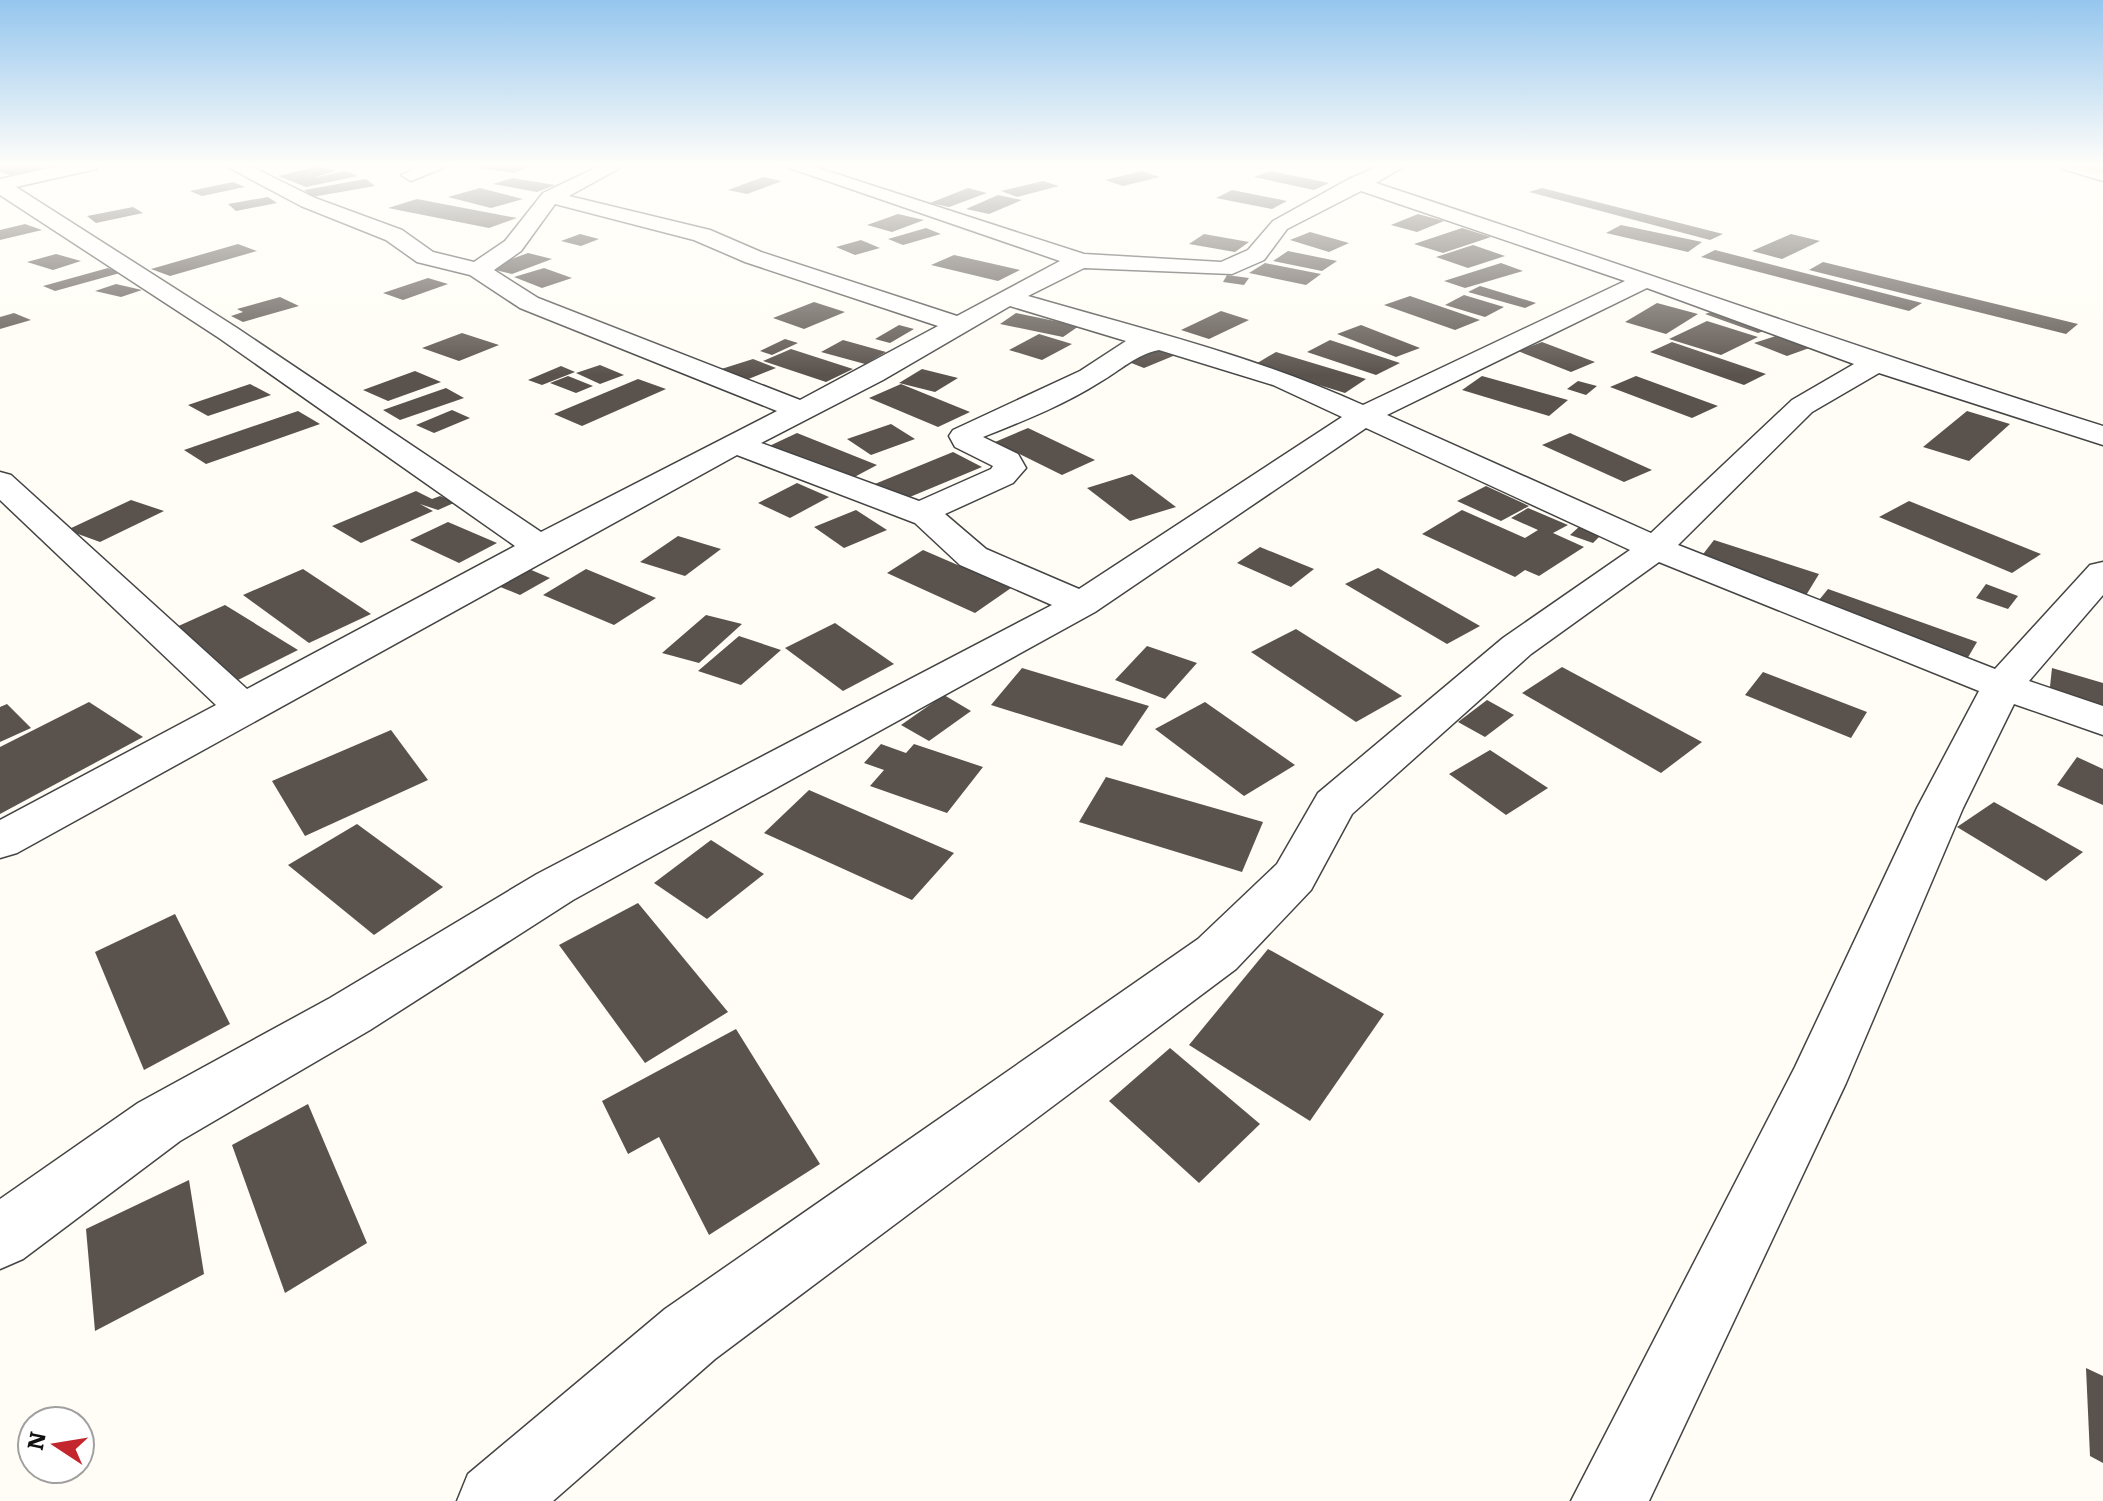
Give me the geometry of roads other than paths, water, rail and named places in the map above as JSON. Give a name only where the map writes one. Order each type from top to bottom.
[{"type":"street","points":[[77,235],[228,333],[541,548]]},
{"type":"street","points":[[394,235],[425,257],[478,270],[529,303],[803,411]]},
{"type":"street","points":[[478,270],[513,246],[521,235]]},
{"type":"street","points":[[702,235],[753,257],[959,325]]},
{"type":"street","points":[[1003,235],[1082,261],[1224,269],[1256,255],[1272,235]]},
{"type":"street","points":[[1518,235],[1876,363],[2103,436]]},
{"type":"street","points":[[0,841],[541,548],[803,411],[1054,271],[1082,261]]},
{"type":"street","points":[[0,1237],[159,1122],[350,1014],[555,887],[1082,604],[1363,416],[1646,280]]},
{"type":"street","points":[[1009,298],[1159,342],[1174,343],[1283,379],[1655,548],[2002,686],[2103,721]]},
{"type":"street","points":[[927,516],[929,509],[1002,476],[1010,468],[1007,461],[966,441],[964,436],[969,432],[1028,409],[1090,377],[1133,347],[1159,342]]},
{"type":"street","points":[[495,1501],[690,1334],[1217,954],[1294,877],[1334,804],[1517,646],[1655,548],[1802,406],[1876,363]]},
{"type":"street","points":[[736,444],[927,516],[973,557],[1082,604]]},
{"type":"street","points":[[0,482],[243,708]]},
{"type":"street","points":[[1609,1501],[1817,1083],[1940,808],[2002,686],[2103,573]]}]
